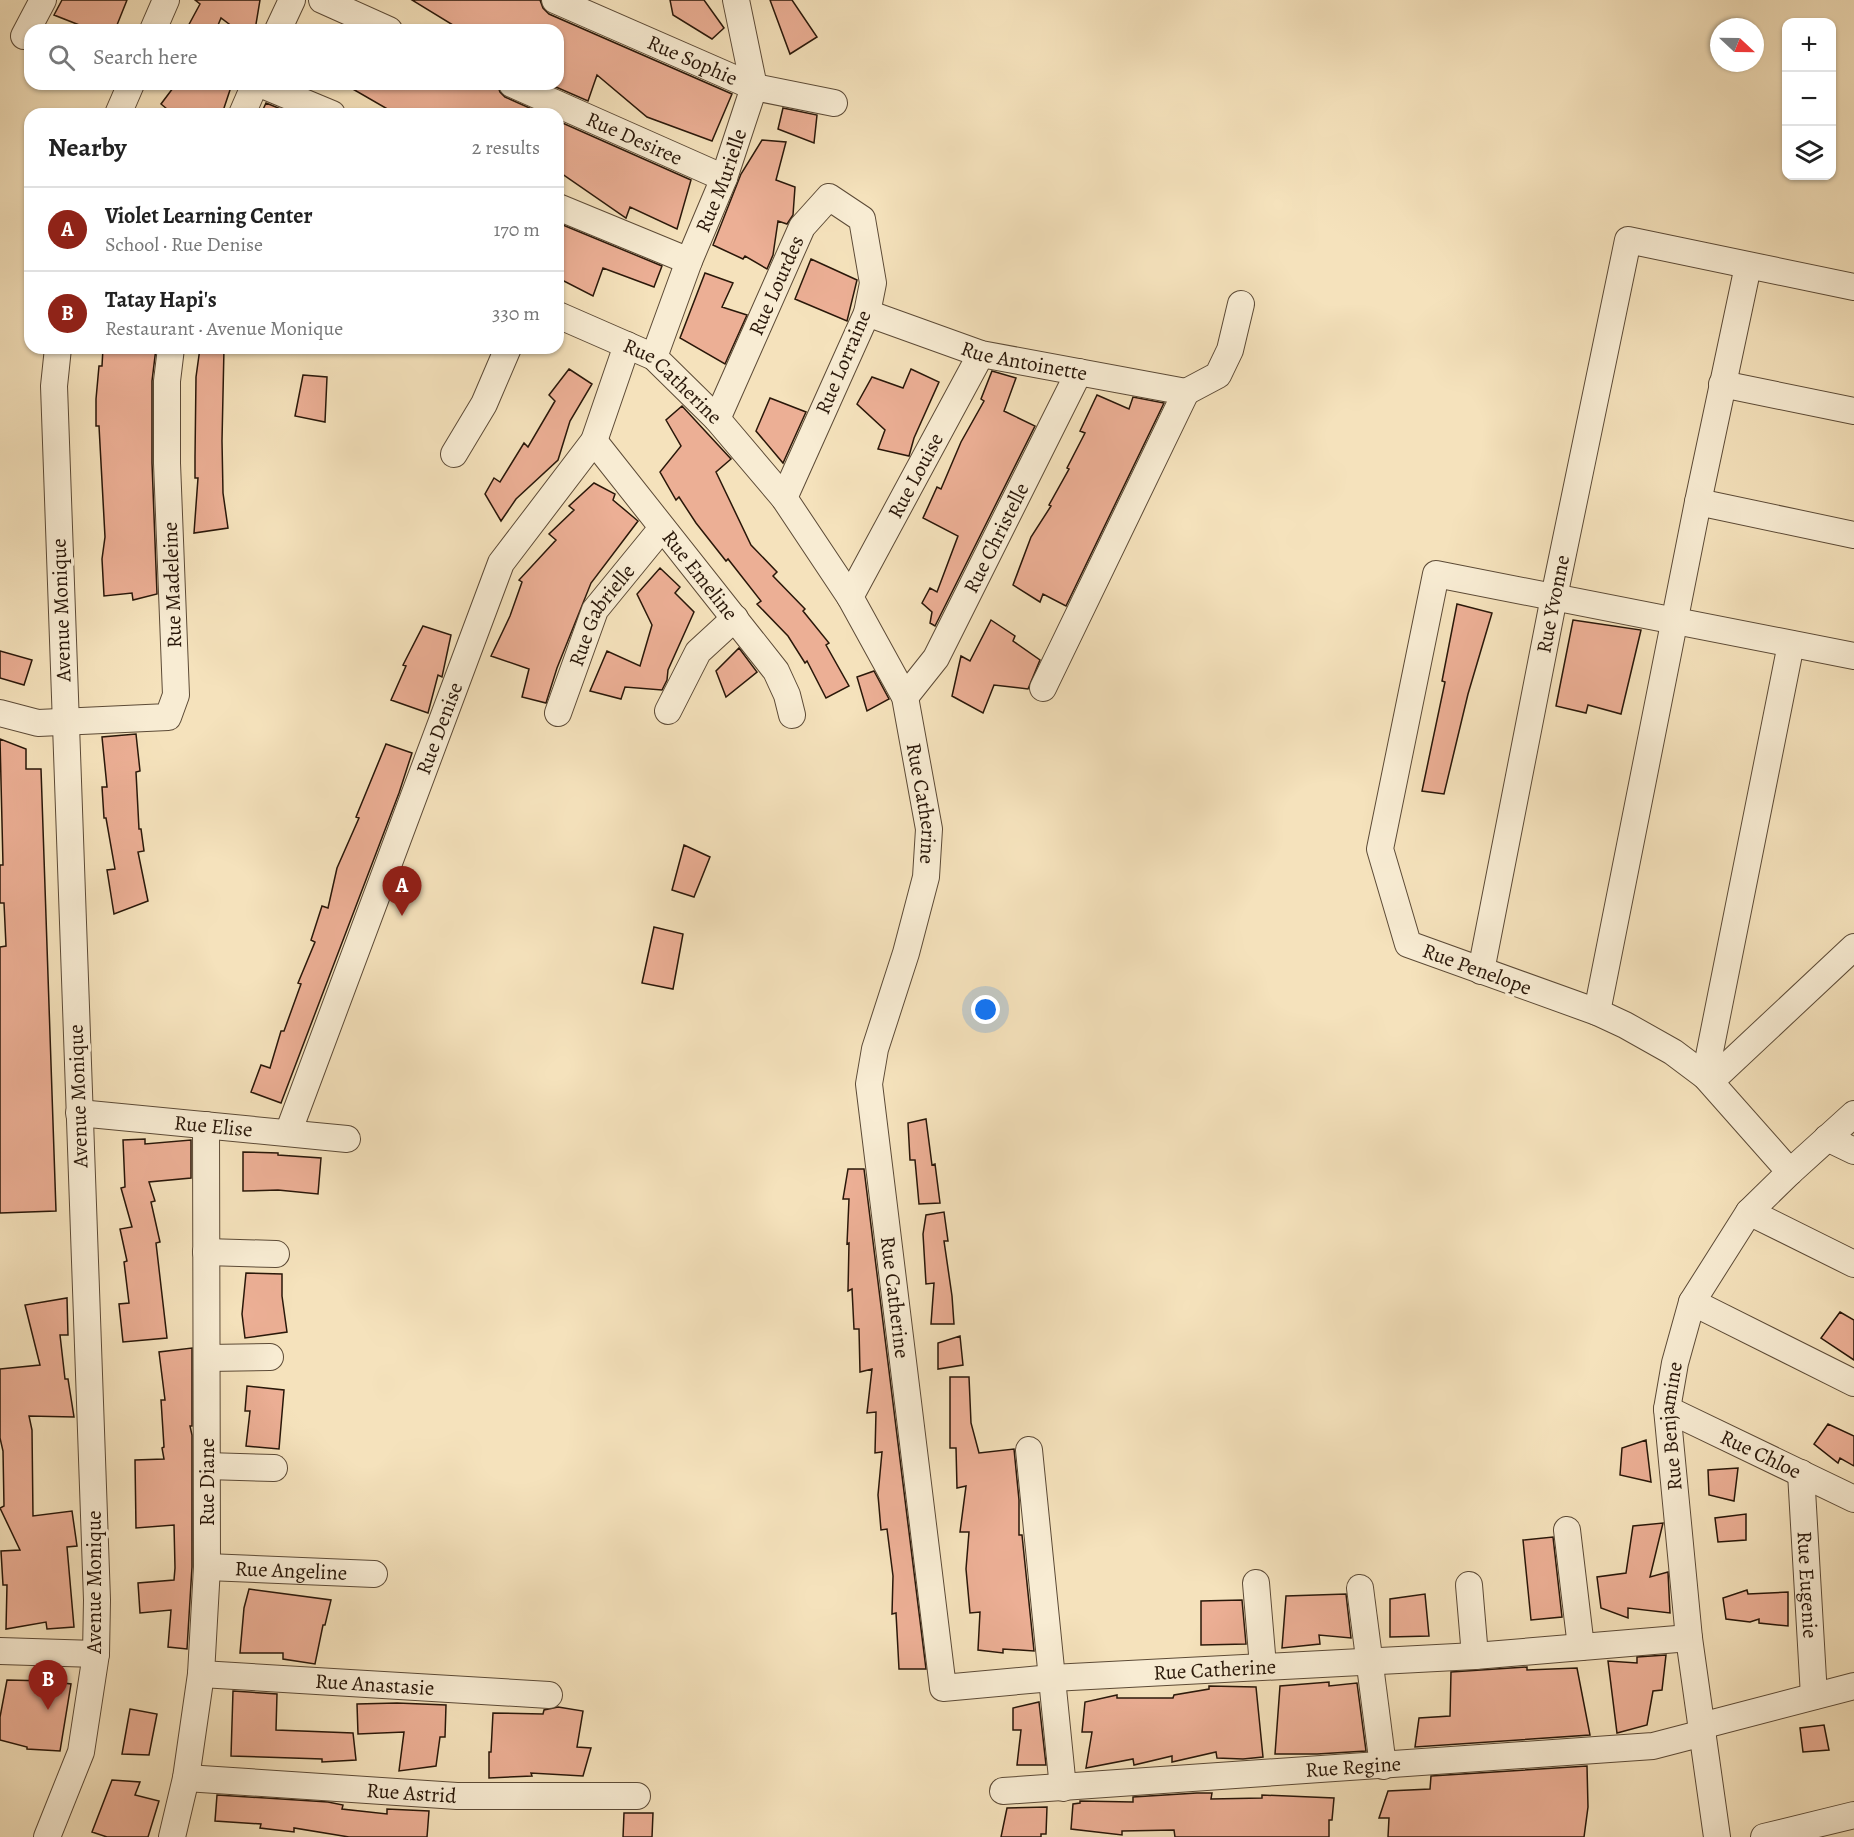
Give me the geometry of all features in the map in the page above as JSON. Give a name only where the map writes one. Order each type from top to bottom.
[{"type":"street","points":[[30,24],[43,0]]},
{"type":"street","points":[[156,24],[166,0]]},
{"type":"street","points":[[282,24],[292,0]]},
{"type":"street","points":[[322,0],[376,24]]},
{"type":"street","name":"Rue Sophie","points":[[555,0],[754,87],[834,103]]},
{"type":"street","name":"Rue Murielle","points":[[654,357],[689,261],[724,178],[754,87],[736,0]]},
{"type":"street","points":[[121,108],[128,90]]},
{"type":"street","points":[[245,108],[252,90]]},
{"type":"street","points":[[274,90],[318,108]]},
{"type":"street","name":"Rue Desiree","points":[[526,90],[724,178]]},
{"type":"street","name":"Rue Lourdes","points":[[717,419],[802,227],[829,197],[862,219]]},
{"type":"street","points":[[564,209],[689,261]]},
{"type":"street","name":"Rue Lorraine","points":[[784,498],[867,313],[873,283],[862,219]]},
{"type":"street","name":"Rue Yvonne","points":[[1481,971],[1554,597],[1628,240],[1748,266]]},
{"type":"street","points":[[1597,1012],[1698,502],[1748,266],[1854,287]]},
{"type":"street","points":[[1042,688],[1186,392],[1218,375],[1230,350],[1241,304]]},
{"type":"street","name":"Rue Antoinette","points":[[867,313],[981,354],[1186,392]]},
{"type":"street","name":"Rue Catherine","points":[[564,318],[654,357],[717,419],[784,498],[850,597],[905,697],[928,829],[926,878],[906,953],[875,1049],[869,1084],[943,1688],[1052,1678],[1476,1656],[1689,1638]]},
{"type":"street","name":"Rue Denise","points":[[288,1132],[501,563],[594,441],[627,345]]},
{"type":"street","name":"Avenue Monique","points":[[47,1837],[81,1752],[96,1654],[97,1600],[64,722],[54,386],[57,354]]},
{"type":"street","name":"Rue Madeleine","points":[[64,722],[168,717],[176,695],[167,463],[167,381],[170,354]]},
{"type":"street","points":[[454,454],[484,404],[505,354]]},
{"type":"street","name":"Rue Louise","points":[[850,597],[981,354]]},
{"type":"street","name":"Rue Christelle","points":[[905,697],[936,658],[1080,372]]},
{"type":"street","points":[[1722,384],[1854,411]]},
{"type":"street","name":"Rue Emeline","points":[[594,441],[776,671],[787,695],[792,715]]},
{"type":"street","points":[[1698,502],[1854,534]]},
{"type":"street","name":"Rue Gabrielle","points":[[558,713],[595,610],[662,528]]},
{"type":"street","name":"Rue Penelope","points":[[1554,597],[1436,574],[1380,849],[1408,944],[1597,1012],[1673,1052],[1708,1078],[1790,1172]]},
{"type":"street","points":[[1554,597],[1854,656]]},
{"type":"street","points":[[668,711],[698,652],[735,618]]},
{"type":"street","points":[[1708,1078],[1791,644]]},
{"type":"street","points":[[0,713],[38,723],[64,722]]},
{"type":"street","points":[[1708,1078],[1853,943]]},
{"type":"street","name":"Rue Elise","points":[[79,1113],[347,1138]]},
{"type":"street","name":"Rue Benjamine","points":[[1717,1837],[1689,1638],[1667,1409],[1675,1363],[1692,1302],[1749,1212],[1854,1114]]},
{"type":"street","name":"Rue Diane","points":[[172,1837],[186,1778],[201,1674],[207,1567],[206,1125]]},
{"type":"street","points":[[1827,1138],[1854,1151]]},
{"type":"street","points":[[1749,1212],[1854,1264]]},
{"type":"street","points":[[206,1252],[276,1254]]},
{"type":"street","points":[[1692,1302],[1854,1383]]},
{"type":"street","points":[[207,1358],[270,1356]]},
{"type":"street","name":"Rue Chloe","points":[[1667,1409],[1854,1499]]},
{"type":"street","points":[[1029,1450],[1063,1788]]},
{"type":"street","points":[[207,1466],[274,1468]]},
{"type":"street","name":"Rue Eugenie","points":[[1801,1473],[1814,1696]]},
{"type":"street","points":[[1567,1530],[1581,1647]]},
{"type":"street","name":"Rue Angeline","points":[[207,1567],[374,1574]]},
{"type":"street","points":[[1256,1582],[1263,1666]]},
{"type":"street","points":[[1469,1585],[1476,1656]]},
{"type":"street","points":[[1360,1588],[1383,1766]]},
{"type":"street","points":[[0,1651],[96,1654]]},
{"type":"street","name":"Rue Anastasie","points":[[201,1674],[549,1695]]},
{"type":"street","name":"Rue Regine","points":[[1003,1791],[1653,1746],[1814,1696],[1854,1686]]},
{"type":"street","name":"Rue Astrid","points":[[186,1778],[457,1796],[637,1796]]},
{"type":"street","points":[[1764,1837],[1854,1815]]},
{"type":"building","points":[[62,0],[127,0],[117,24],[77,24],[54,15]]},
{"type":"building","points":[[195,0],[260,0],[256,24],[229,24],[221,18],[218,24],[189,24],[200,4]]},
{"type":"building","points":[[412,0],[540,0],[543,8],[549,14],[732,94],[712,141],[647,117],[597,75],[588,101],[563,90],[564,24],[451,24]]},
{"type":"building","points":[[670,0],[704,0],[724,28],[712,39],[673,15]]},
{"type":"building","points":[[770,0],[792,0],[817,37],[790,54]]},
{"type":"building","points":[[172,90],[230,90],[224,108],[166,108],[161,104]]},
{"type":"building","points":[[354,90],[499,90],[505,97],[530,108],[386,108]]},
{"type":"building","points":[[266,103],[278,108],[264,108]]},
{"type":"building","points":[[783,108],[817,115],[814,143],[778,129]]},
{"type":"building","points":[[564,124],[691,180],[677,229],[630,207],[626,218],[564,175]]},
{"type":"building","points":[[762,140],[786,142],[776,180],[795,187],[793,215],[787,224],[778,221],[773,255],[767,269],[745,256],[743,259],[713,245],[741,174]]},
{"type":"building","points":[[564,225],[662,266],[654,287],[603,268],[593,296],[564,281]]},
{"type":"building","points":[[811,259],[857,280],[847,321],[795,299]]},
{"type":"building","points":[[705,273],[733,283],[722,307],[747,315],[725,364],[680,338]]},
{"type":"building","points":[[103,354],[155,354],[152,381],[152,463],[157,594],[133,600],[132,593],[104,596],[102,559],[105,537],[99,426],[96,426],[99,366],[102,366]]},
{"type":"building","points":[[199,354],[224,354],[223,493],[228,528],[194,533],[198,478],[195,478],[196,377]]},
{"type":"building","points":[[569,369],[592,384],[570,421],[558,460],[516,499],[501,521],[485,494],[494,478],[500,482],[524,443],[528,447],[555,401],[549,395]]},
{"type":"building","points":[[911,369],[939,382],[914,438],[909,456],[878,449],[885,430],[857,404],[872,377],[903,388]]},
{"type":"building","points":[[992,371],[1016,378],[1004,411],[1035,426],[935,626],[930,623],[932,612],[922,603],[930,588],[937,592],[958,536],[923,518],[937,487],[941,489],[961,442],[984,401],[981,399]]},
{"type":"building","points":[[303,375],[327,377],[325,422],[295,416]]},
{"type":"building","points":[[1097,395],[1129,409],[1133,397],[1164,403],[1066,606],[1043,594],[1040,602],[1013,585],[1031,537],[1051,506],[1049,505],[1085,433],[1080,431]]},
{"type":"building","points":[[770,398],[806,412],[783,463],[756,431]]},
{"type":"building","points":[[682,406],[731,459],[716,472],[751,545],[777,572],[773,576],[805,609],[803,611],[829,643],[826,645],[849,686],[826,698],[807,661],[805,663],[788,636],[757,604],[761,601],[696,523],[679,497],[676,500],[660,472],[681,446],[666,420]]},
{"type":"building","points":[[594,483],[615,494],[613,500],[638,521],[591,583],[557,668],[546,703],[522,697],[529,669],[491,656],[510,616],[522,582],[519,580],[556,540],[549,534],[574,510],[569,506]]},
{"type":"building","points":[[660,568],[680,587],[675,593],[694,612],[668,670],[667,680],[662,690],[625,687],[621,699],[590,691],[607,651],[640,666],[652,625],[637,594]]},
{"type":"building","points":[[1457,604],[1492,613],[1468,694],[1444,794],[1422,791],[1445,682],[1442,681]]},
{"type":"building","points":[[991,620],[1015,636],[1013,641],[1040,660],[1028,689],[994,685],[983,713],[952,696],[961,656],[970,661]]},
{"type":"building","points":[[1573,620],[1641,630],[1621,714],[1588,705],[1586,713],[1556,706]]},
{"type":"building","points":[[423,626],[451,635],[442,677],[438,675],[428,713],[391,700],[406,666],[403,665]]},
{"type":"building","points":[[739,648],[757,672],[726,697],[716,671]]},
{"type":"building","points":[[0,651],[32,660],[24,685],[0,678]]},
{"type":"building","points":[[874,671],[889,699],[867,711],[857,677]]},
{"type":"building","points":[[136,734],[140,771],[136,772],[139,829],[141,829],[144,851],[138,852],[148,901],[114,914],[107,870],[115,869],[106,818],[104,818],[102,787],[107,787],[102,737]]},
{"type":"building","points":[[0,739],[26,749],[26,769],[41,769],[56,1211],[0,1213],[0,947],[6,946],[4,903],[0,903],[0,865],[3,865]]},
{"type":"building","points":[[386,744],[412,753],[399,793],[281,1103],[251,1092],[261,1065],[270,1068],[281,1031],[284,1031],[301,984],[298,983],[315,942],[311,940],[322,906],[328,908],[337,868],[359,818],[356,817]]},
{"type":"building","points":[[684,845],[710,857],[694,897],[672,890]]},
{"type":"building","points":[[654,927],[683,934],[673,989],[642,983]]},
{"type":"building","points":[[926,1119],[940,1203],[919,1204],[915,1160],[910,1160],[908,1123]]},
{"type":"building","points":[[145,1139],[145,1144],[191,1140],[191,1178],[149,1182],[155,1201],[151,1202],[160,1242],[156,1243],[167,1338],[123,1342],[119,1304],[129,1303],[124,1262],[127,1261],[120,1229],[132,1227],[121,1188],[125,1187],[123,1140]]},
{"type":"building","points":[[243,1152],[321,1158],[318,1194],[278,1190],[243,1191]]},
{"type":"building","points":[[848,1169],[864,1169],[926,1669],[899,1669],[896,1613],[892,1614],[893,1576],[887,1529],[881,1530],[878,1495],[882,1452],[875,1453],[876,1412],[867,1413],[872,1369],[860,1372],[859,1329],[854,1329],[852,1289],[848,1291],[849,1199],[843,1199]]},
{"type":"building","points":[[944,1212],[948,1241],[944,1241],[954,1324],[931,1324],[934,1283],[926,1284],[923,1234],[926,1215]]},
{"type":"building","points":[[246,1273],[282,1274],[282,1296],[287,1332],[245,1338],[242,1314]]},
{"type":"building","points":[[67,1298],[68,1335],[60,1335],[65,1379],[68,1379],[74,1417],[29,1416],[32,1430],[33,1516],[72,1511],[77,1546],[67,1547],[74,1627],[47,1629],[46,1622],[6,1629],[7,1585],[3,1585],[1,1551],[20,1550],[0,1508],[4,1506],[3,1451],[0,1438],[0,1369],[40,1365],[25,1305]]},
{"type":"building","points":[[1840,1312],[1854,1320],[1854,1360],[1821,1338]]},
{"type":"building","points":[[960,1336],[963,1365],[938,1369],[938,1343]]},
{"type":"building","points":[[192,1348],[192,1426],[190,1426],[192,1435],[192,1567],[187,1649],[168,1647],[171,1610],[140,1613],[138,1583],[174,1580],[174,1525],[136,1528],[135,1460],[164,1459],[161,1400],[165,1400],[159,1352]]},
{"type":"building","points":[[950,1377],[969,1377],[971,1423],[979,1453],[1014,1449],[1019,1500],[1019,1535],[1022,1535],[1034,1651],[1003,1649],[1003,1653],[978,1650],[980,1612],[970,1613],[966,1569],[969,1532],[960,1532],[966,1486],[957,1488],[956,1448],[950,1448]]},
{"type":"building","points":[[247,1386],[284,1390],[279,1449],[246,1446],[250,1411],[245,1411]]},
{"type":"building","points":[[1828,1424],[1854,1436],[1854,1466],[1840,1458],[1838,1463],[1814,1444]]},
{"type":"building","points":[[1646,1440],[1651,1482],[1620,1475],[1622,1448]]},
{"type":"building","points":[[1738,1468],[1734,1501],[1709,1495],[1708,1470]]},
{"type":"building","points":[[1746,1514],[1746,1540],[1718,1542],[1715,1518]]},
{"type":"building","points":[[1663,1523],[1650,1577],[1668,1572],[1670,1613],[1628,1608],[1628,1618],[1601,1608],[1597,1577],[1626,1573],[1633,1526]]},
{"type":"building","points":[[1553,1537],[1562,1617],[1531,1620],[1523,1540]]},
{"type":"building","points":[[249,1589],[331,1600],[315,1664],[283,1659],[283,1653],[240,1653],[244,1608]]},
{"type":"building","points":[[1747,1590],[1748,1594],[1788,1592],[1788,1626],[1759,1623],[1759,1619],[1750,1622],[1726,1619],[1723,1598]]},
{"type":"building","points":[[1346,1594],[1351,1638],[1319,1635],[1320,1644],[1282,1648],[1286,1596]]},
{"type":"building","points":[[1425,1594],[1429,1636],[1390,1637],[1390,1599]]},
{"type":"building","points":[[1242,1600],[1246,1644],[1201,1645],[1201,1601]]},
{"type":"building","points":[[1666,1655],[1662,1690],[1653,1691],[1647,1725],[1617,1733],[1608,1661],[1637,1663],[1637,1657]]},
{"type":"building","points":[[1527,1667],[1527,1670],[1577,1668],[1590,1735],[1415,1747],[1419,1718],[1450,1716],[1451,1672]]},
{"type":"building","points":[[7,1680],[71,1684],[60,1751],[27,1749],[27,1747],[0,1740],[0,1717]]},
{"type":"building","points":[[1329,1682],[1329,1686],[1357,1683],[1366,1751],[1275,1754],[1280,1686]]},
{"type":"building","points":[[1209,1686],[1256,1687],[1263,1757],[1217,1758],[1216,1752],[1172,1762],[1172,1756],[1134,1765],[1133,1759],[1086,1768],[1092,1732],[1082,1732],[1085,1702],[1117,1695],[1117,1698],[1173,1698],[1174,1695],[1209,1689]]},
{"type":"building","points":[[233,1691],[277,1694],[276,1730],[353,1733],[356,1760],[322,1762],[322,1759],[231,1756]]},
{"type":"building","points":[[1039,1702],[1046,1765],[1017,1765],[1021,1730],[1013,1730],[1013,1708]]},
{"type":"building","points":[[357,1704],[446,1705],[445,1737],[440,1737],[436,1766],[399,1771],[404,1732],[358,1734]]},
{"type":"building","points":[[558,1707],[583,1711],[577,1747],[591,1748],[583,1776],[531,1773],[532,1776],[489,1778],[493,1713],[543,1714],[544,1710]]},
{"type":"building","points":[[130,1709],[157,1714],[149,1755],[122,1754]]},
{"type":"building","points":[[1824,1725],[1829,1750],[1803,1752],[1800,1728]]},
{"type":"building","points":[[1587,1766],[1588,1807],[1584,1837],[1388,1837],[1389,1818],[1379,1818],[1388,1791],[1430,1789],[1431,1776]]},
{"type":"building","points":[[112,1780],[140,1782],[135,1795],[159,1801],[148,1837],[107,1837],[92,1832]]},
{"type":"building","points":[[1212,1793],[1211,1799],[1262,1798],[1262,1795],[1334,1798],[1332,1820],[1329,1820],[1329,1837],[1175,1837],[1174,1830],[1122,1831],[1122,1835],[1071,1829],[1073,1804],[1080,1803],[1080,1801],[1133,1802],[1133,1797]]},
{"type":"building","points":[[217,1795],[328,1802],[343,1805],[342,1809],[387,1814],[387,1809],[429,1811],[427,1837],[349,1837],[294,1828],[294,1832],[260,1828],[261,1824],[215,1821]]},
{"type":"building","points":[[1047,1807],[1046,1834],[1041,1834],[1041,1837],[1001,1837],[1007,1808]]},
{"type":"building","points":[[624,1813],[653,1813],[652,1837],[623,1837]]},
{"type":"place","name":"Violet Learning Center","points":[[402,916]]},
{"type":"place","name":"Tatay Hapi's","points":[[48,1710]]}]
